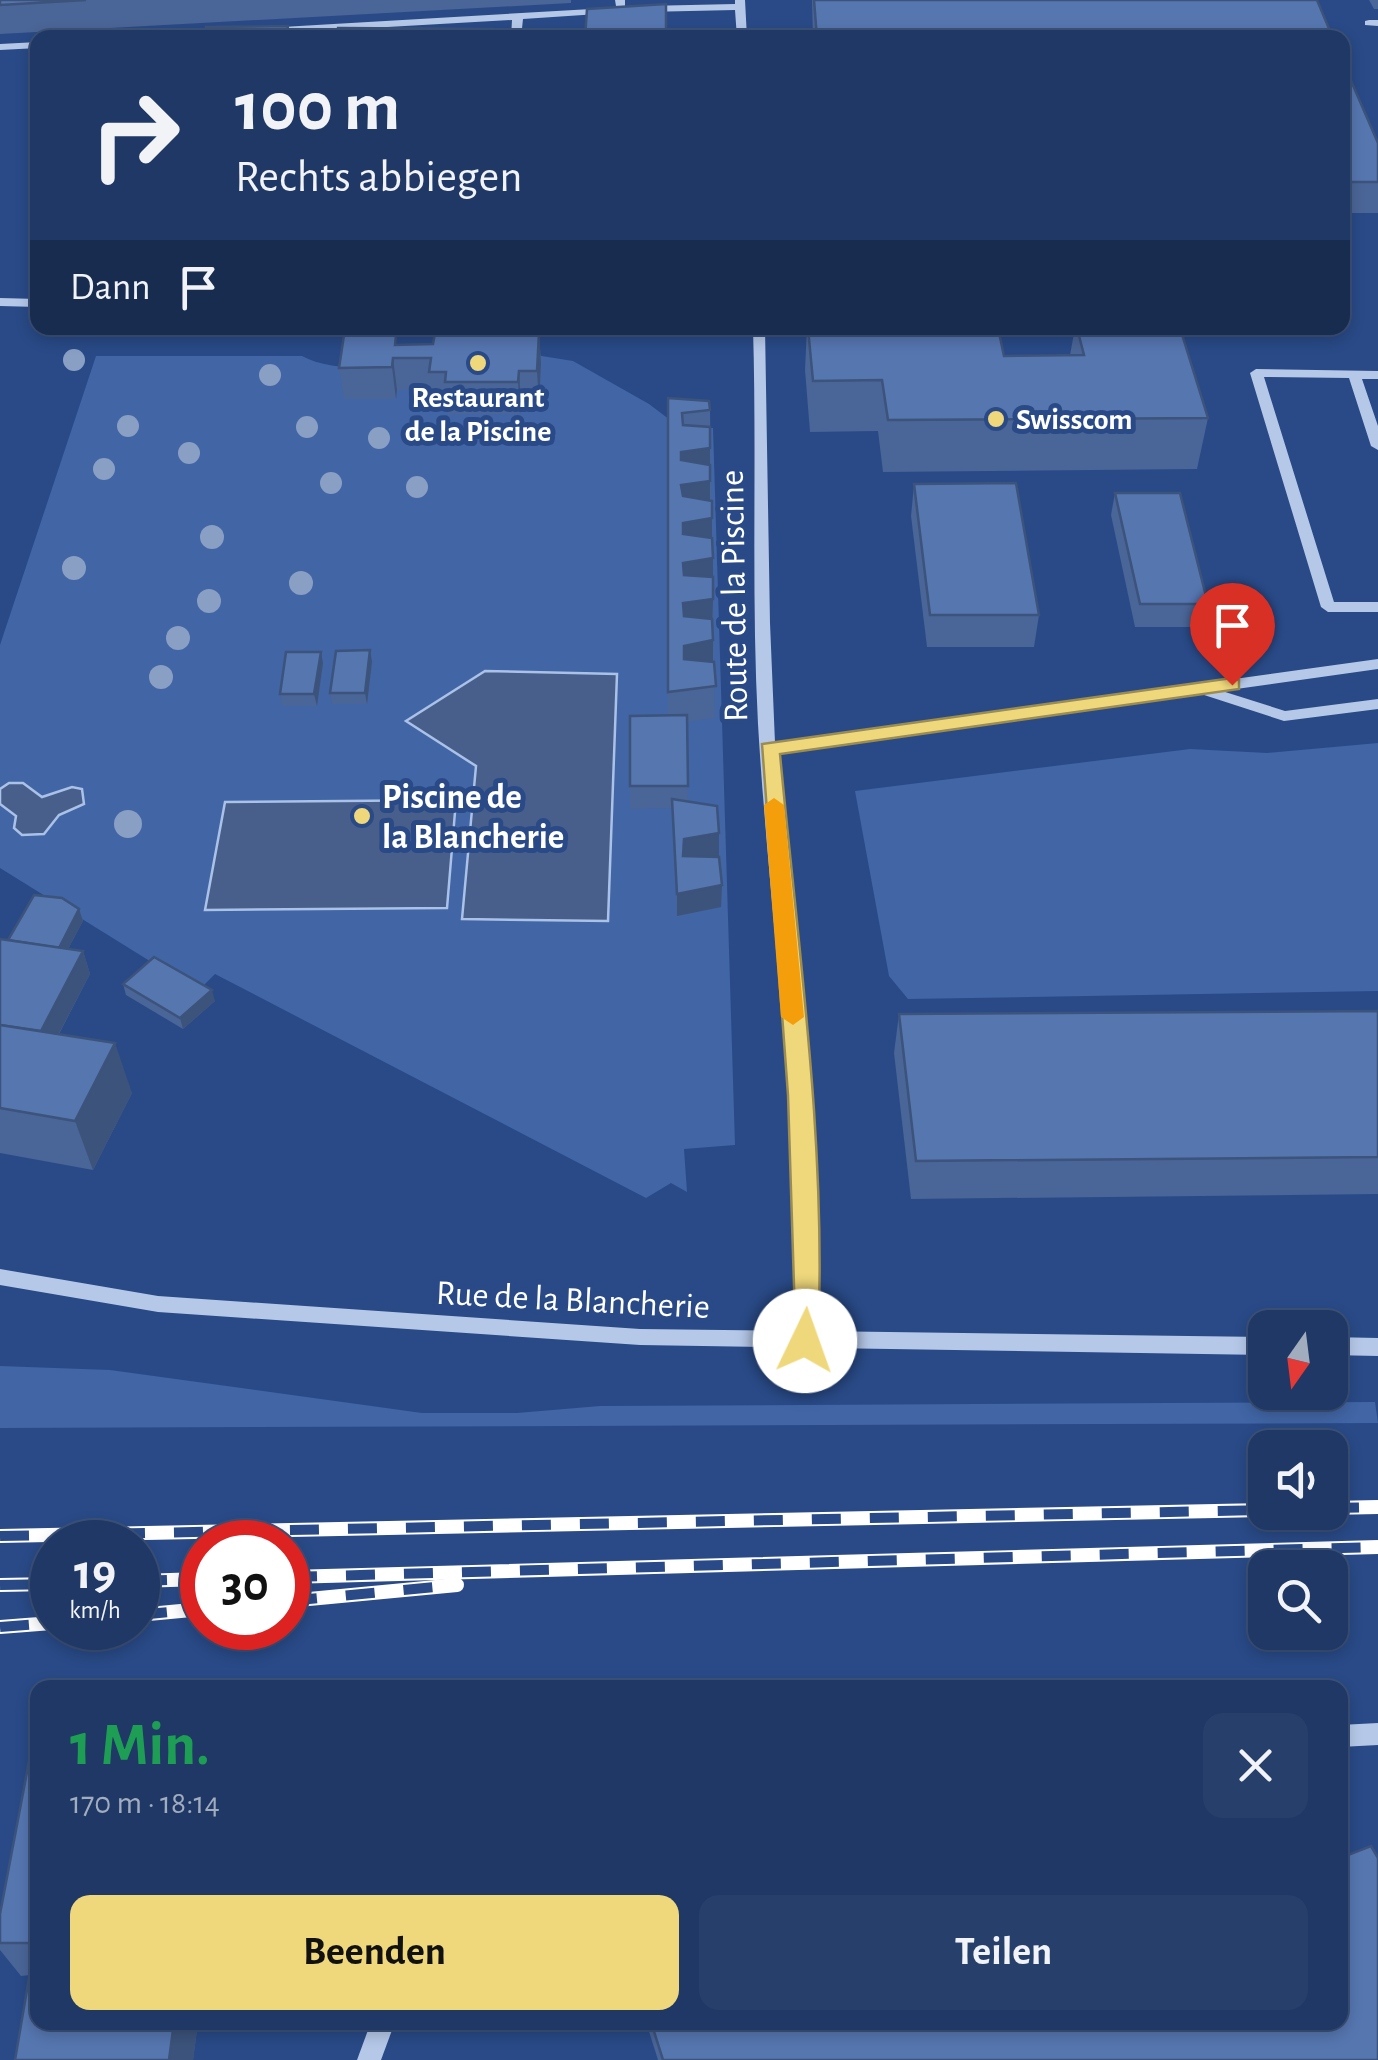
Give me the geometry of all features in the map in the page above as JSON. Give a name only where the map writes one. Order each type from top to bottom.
[{"type":"street","points":[[293,30],[577,13],[620,5],[741,4],[742,30]]},
{"type":"street","points":[[517,30],[518,16]]},
{"type":"street","points":[[0,47],[30,45]]},
{"type":"street","points":[[0,302],[30,303]]},
{"type":"street","name":"Route de la Piscine","points":[[759,335],[769,749],[799,1095],[808,1276],[805,1341]]},
{"type":"street","points":[[1378,375],[1256,373],[1328,606],[1378,606]]},
{"type":"street","points":[[1354,374],[1378,446]]},
{"type":"street","points":[[769,749],[1378,664]]},
{"type":"street","points":[[1202,689],[1284,716],[1378,704]]},
{"type":"street","name":"Rue de la Blancherie","points":[[0,1277],[101,1296],[336,1319],[640,1337],[1248,1346]]},
{"type":"street","points":[[1348,1346],[1378,1347]]},
{"type":"street","points":[[1348,1736],[1378,1734]]},
{"type":"street","points":[[368,2060],[380,2030]]},
{"type":"shaded area","name":"Piscine de la Blancherie","points":[[523,353],[573,361],[649,404],[682,429],[713,428],[735,1145],[684,1149],[687,1192],[671,1183],[646,1198],[215,974],[198,991],[0,868],[0,645],[96,356],[302,356],[322,364],[378,368]]},
{"type":"shaded area","points":[[485,671],[617,674],[608,921],[462,919],[476,766],[406,721]]},
{"type":"shaded area","points":[[1378,743],[1378,991],[908,999],[889,976],[855,791],[1190,749],[1267,753]]},
{"type":"shaded area","points":[[9,783],[23,783],[42,797],[72,787],[82,789],[84,804],[59,815],[44,834],[22,835],[14,828],[16,816],[0,804],[0,789]]},
{"type":"shaded area","points":[[456,800],[447,908],[205,910],[225,802]]},
{"type":"shaded area","points":[[0,1366],[110,1370],[422,1413],[517,1413],[600,1406],[1248,1403],[1248,1410],[1348,1410],[1348,1402],[1375,1402],[1378,1423],[0,1428]]},
{"type":"building","points":[[0,0],[86,0],[0,5]]},
{"type":"building","points":[[814,0],[1317,0],[1330,30],[816,30]]},
{"type":"building","points":[[666,4],[666,30],[586,30],[587,9]]},
{"type":"building","points":[[288,26],[287,30],[205,30]]},
{"type":"building","points":[[338,28],[492,29],[492,30]]},
{"type":"building","points":[[1350,78],[1378,143],[1378,182],[1350,182]]},
{"type":"building","points":[[344,335],[396,335],[395,345],[433,344],[435,335],[539,335],[537,371],[519,371],[518,382],[445,382],[446,372],[429,372],[431,358],[393,358],[392,367],[339,368]]},
{"type":"building","points":[[809,335],[1000,335],[1004,356],[1084,355],[1079,335],[1182,335],[1208,418],[888,420],[882,380],[813,381]]},
{"type":"building","points":[[668,398],[709,401],[710,410],[682,413],[683,425],[710,427],[710,448],[681,452],[681,460],[710,465],[710,481],[681,485],[683,496],[712,501],[712,518],[683,523],[683,534],[712,538],[713,558],[683,563],[684,575],[713,577],[713,599],[683,603],[684,616],[712,619],[713,640],[684,646],[684,659],[714,662],[716,686],[668,692]]},
{"type":"building","points":[[1016,483],[1039,615],[930,615],[914,484]]},
{"type":"building","points":[[1115,493],[1180,493],[1208,604],[1140,604]]},
{"type":"building","points":[[370,650],[365,693],[330,693],[336,651]]},
{"type":"building","points":[[286,652],[321,652],[314,694],[280,694]]},
{"type":"building","points":[[687,715],[688,786],[630,786],[630,716]]},
{"type":"building","points":[[672,799],[717,806],[719,833],[684,839],[683,856],[719,857],[722,885],[677,894]]},
{"type":"building","points":[[34,895],[62,898],[79,909],[59,948],[8,940]]},
{"type":"building","points":[[0,939],[83,951],[41,1031],[0,1025]]},
{"type":"building","points":[[154,957],[212,990],[180,1018],[123,984]]},
{"type":"building","points":[[1378,1011],[1378,1157],[916,1161],[899,1014]]},
{"type":"building","points":[[0,1025],[115,1043],[75,1121],[0,1108]]},
{"type":"building","points":[[30,1756],[30,1943],[0,1943],[0,1914]]},
{"type":"building","points":[[1371,1846],[1378,1858],[1378,2060],[663,2060],[654,2030],[1348,2030],[1348,1855]]},
{"type":"building","points":[[30,1972],[30,2030],[173,2030],[169,2060],[15,2060]]},
{"type":"railway","points":[[1348,1508],[1378,1507]]},
{"type":"railway","points":[[0,1536],[1248,1510]]},
{"type":"railway","points":[[310,1576],[1378,1547]]},
{"type":"railway","points":[[160,1580],[180,1580]]},
{"type":"railway","points":[[0,1585],[30,1584]]},
{"type":"railway","points":[[310,1599],[457,1585]]},
{"type":"railway","points":[[160,1613],[180,1611]]},
{"type":"railway","points":[[0,1627],[30,1625]]},
{"type":"slow traffic","points":[[774,805],[793,1017]]},
{"type":"place","name":"Restaurant de la Piscine","points":[[478,363]]},
{"type":"place","name":"Swisscom","points":[[996,419]]},
{"type":"place","name":"Piscine de la Blancherie","points":[[362,816]]},
{"type":"route","points":[[805,1341],[808,1276],[799,1095],[769,749],[1232,685]]}]
